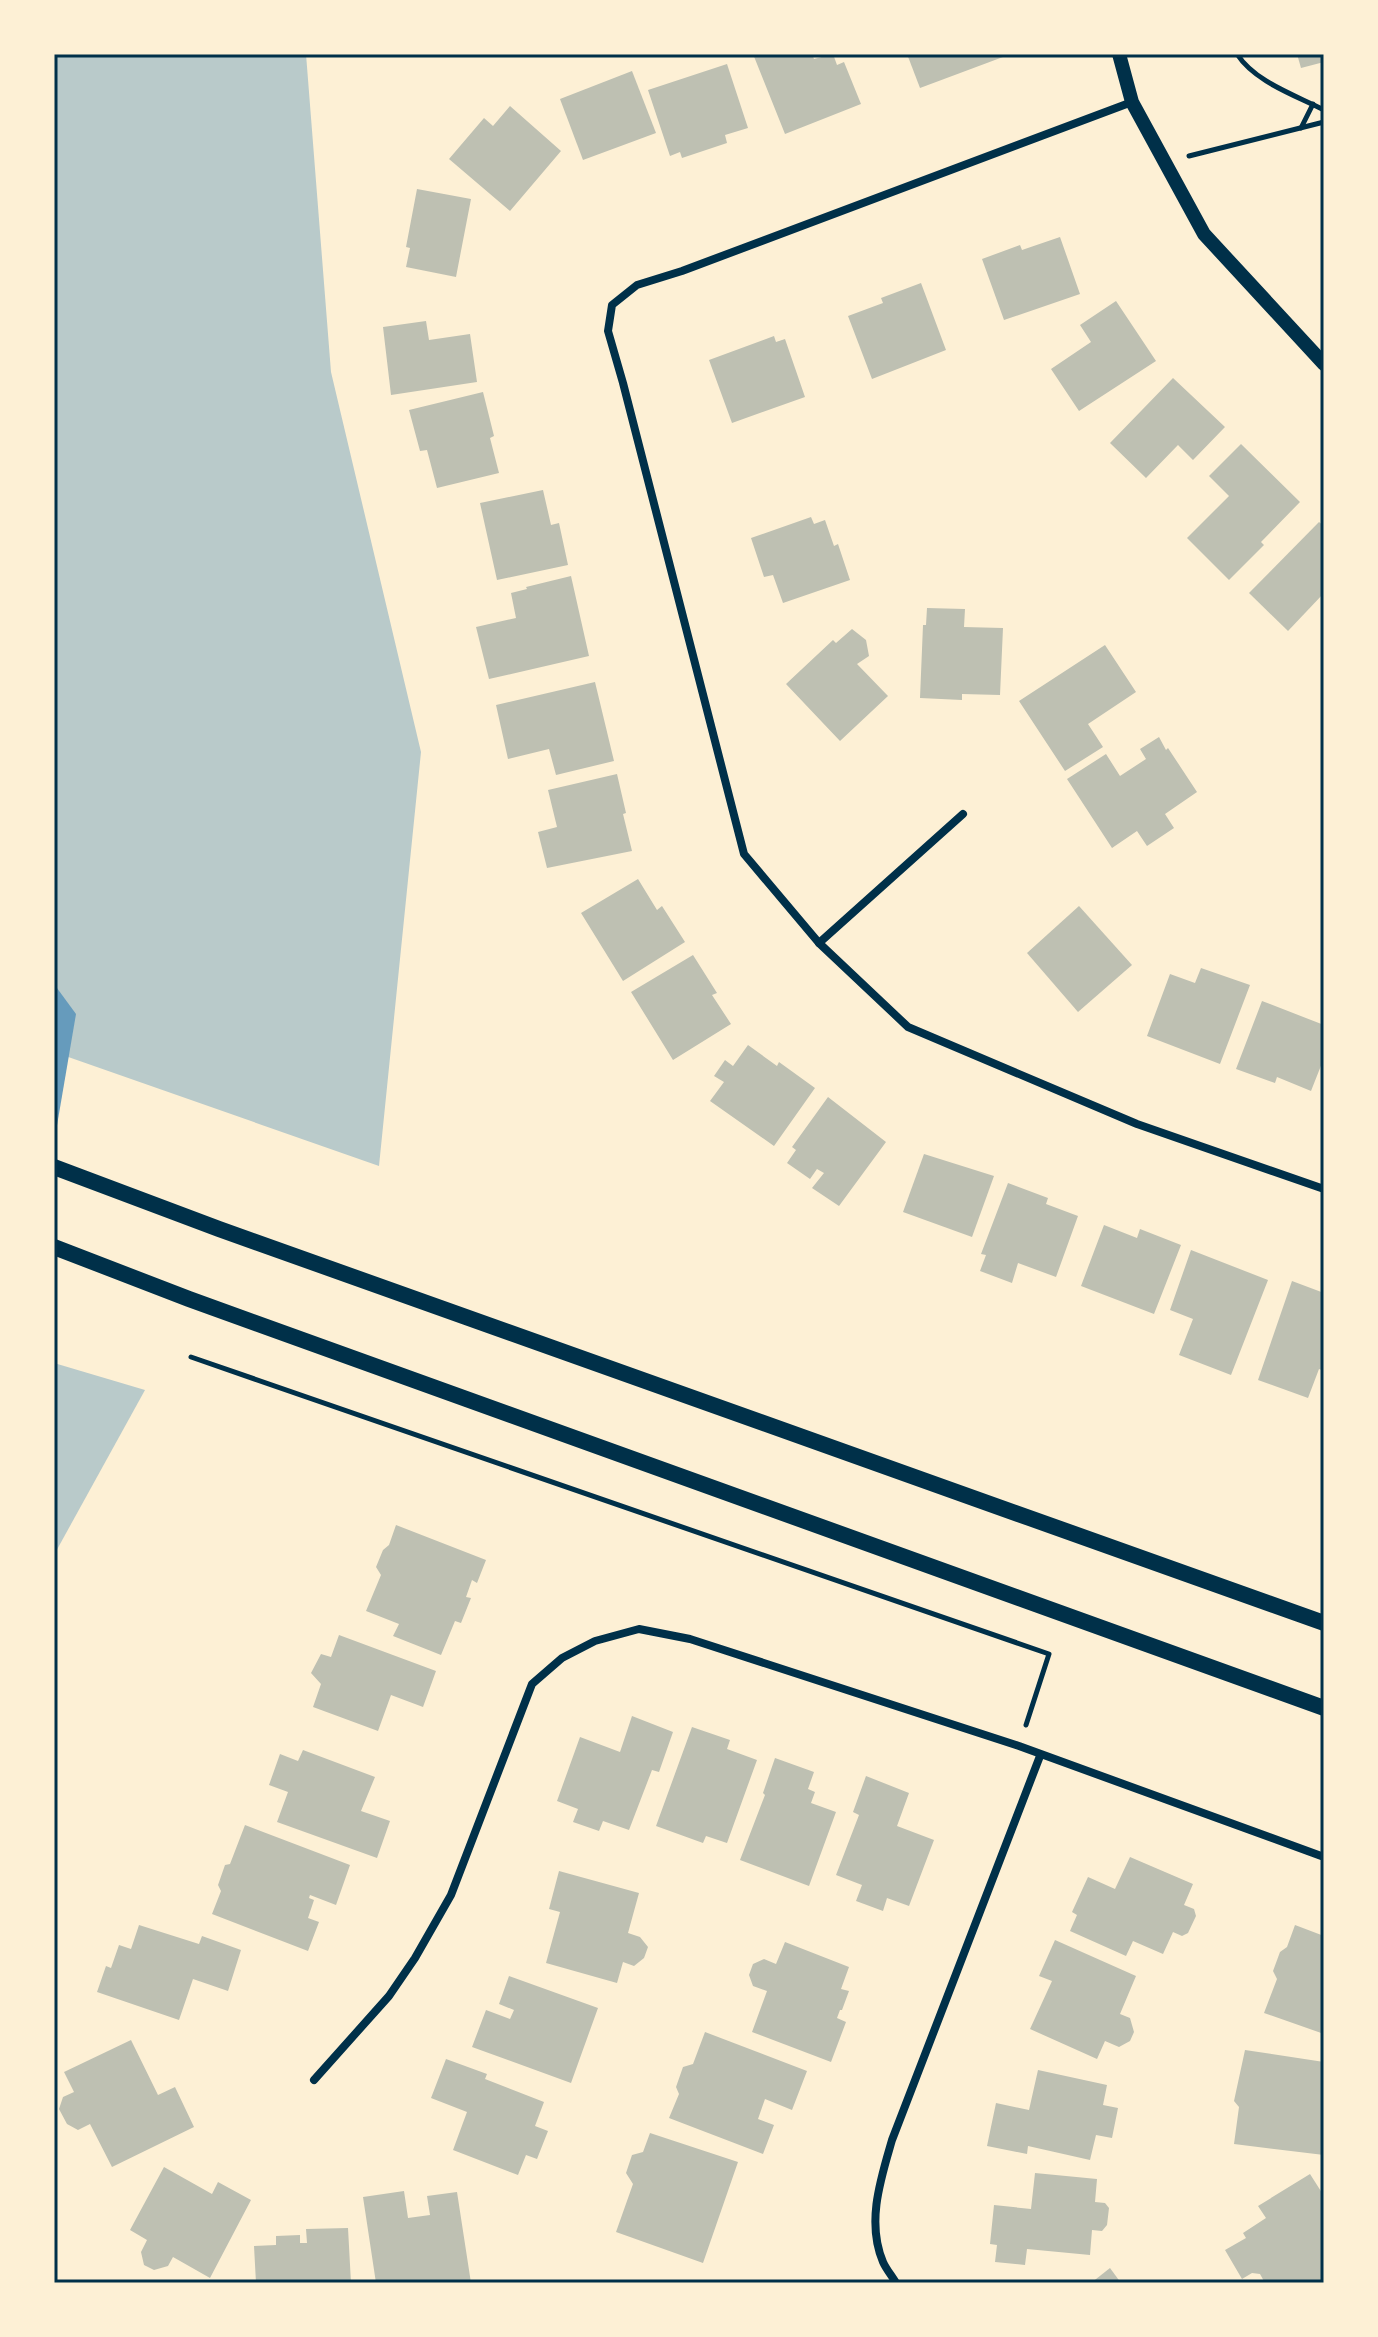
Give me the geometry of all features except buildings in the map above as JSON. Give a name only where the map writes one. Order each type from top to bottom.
[{"type":"main road","points":[[54,1167],[219,1229],[1324,1623]]},
{"type":"main road","points":[[54,1247],[189,1299],[1324,1708]]},
{"type":"street","points":[[1119,54],[1132,102],[1204,234],[1324,364]]},
{"type":"street","points":[[1132,102],[682,271],[637,285],[612,305],[608,331],[744,854],[819,943],[908,1027],[1137,1124],[1324,1189]]},
{"type":"street","points":[[819,943],[963,814]]},
{"type":"street","points":[[314,2080],[389,1996],[451,1895],[532,1684],[562,1658],[595,1641],[639,1629],[690,1639],[1019,1746],[1324,1857]]},
{"type":"street","points":[[896,2283],[883,2261],[874,2224],[880,2181],[892,2140],[1040,1756]]},
{"type":"path","points":[[1237,54],[1250,70],[1324,110]]},
{"type":"path","points":[[1301,128],[1313,104]]},
{"type":"path","points":[[1165,162],[1324,122]]},
{"type":"path","points":[[191,1357],[1049,1654],[1019,1746]]},
{"type":"shaded area","points":[[54,54],[306,54],[331,372],[421,752],[379,1166],[54,1052]]},
{"type":"shaded area","points":[[54,1363],[145,1390],[54,1555]]},
{"type":"water","points":[[54,984],[76,1014],[54,1143]]}]
